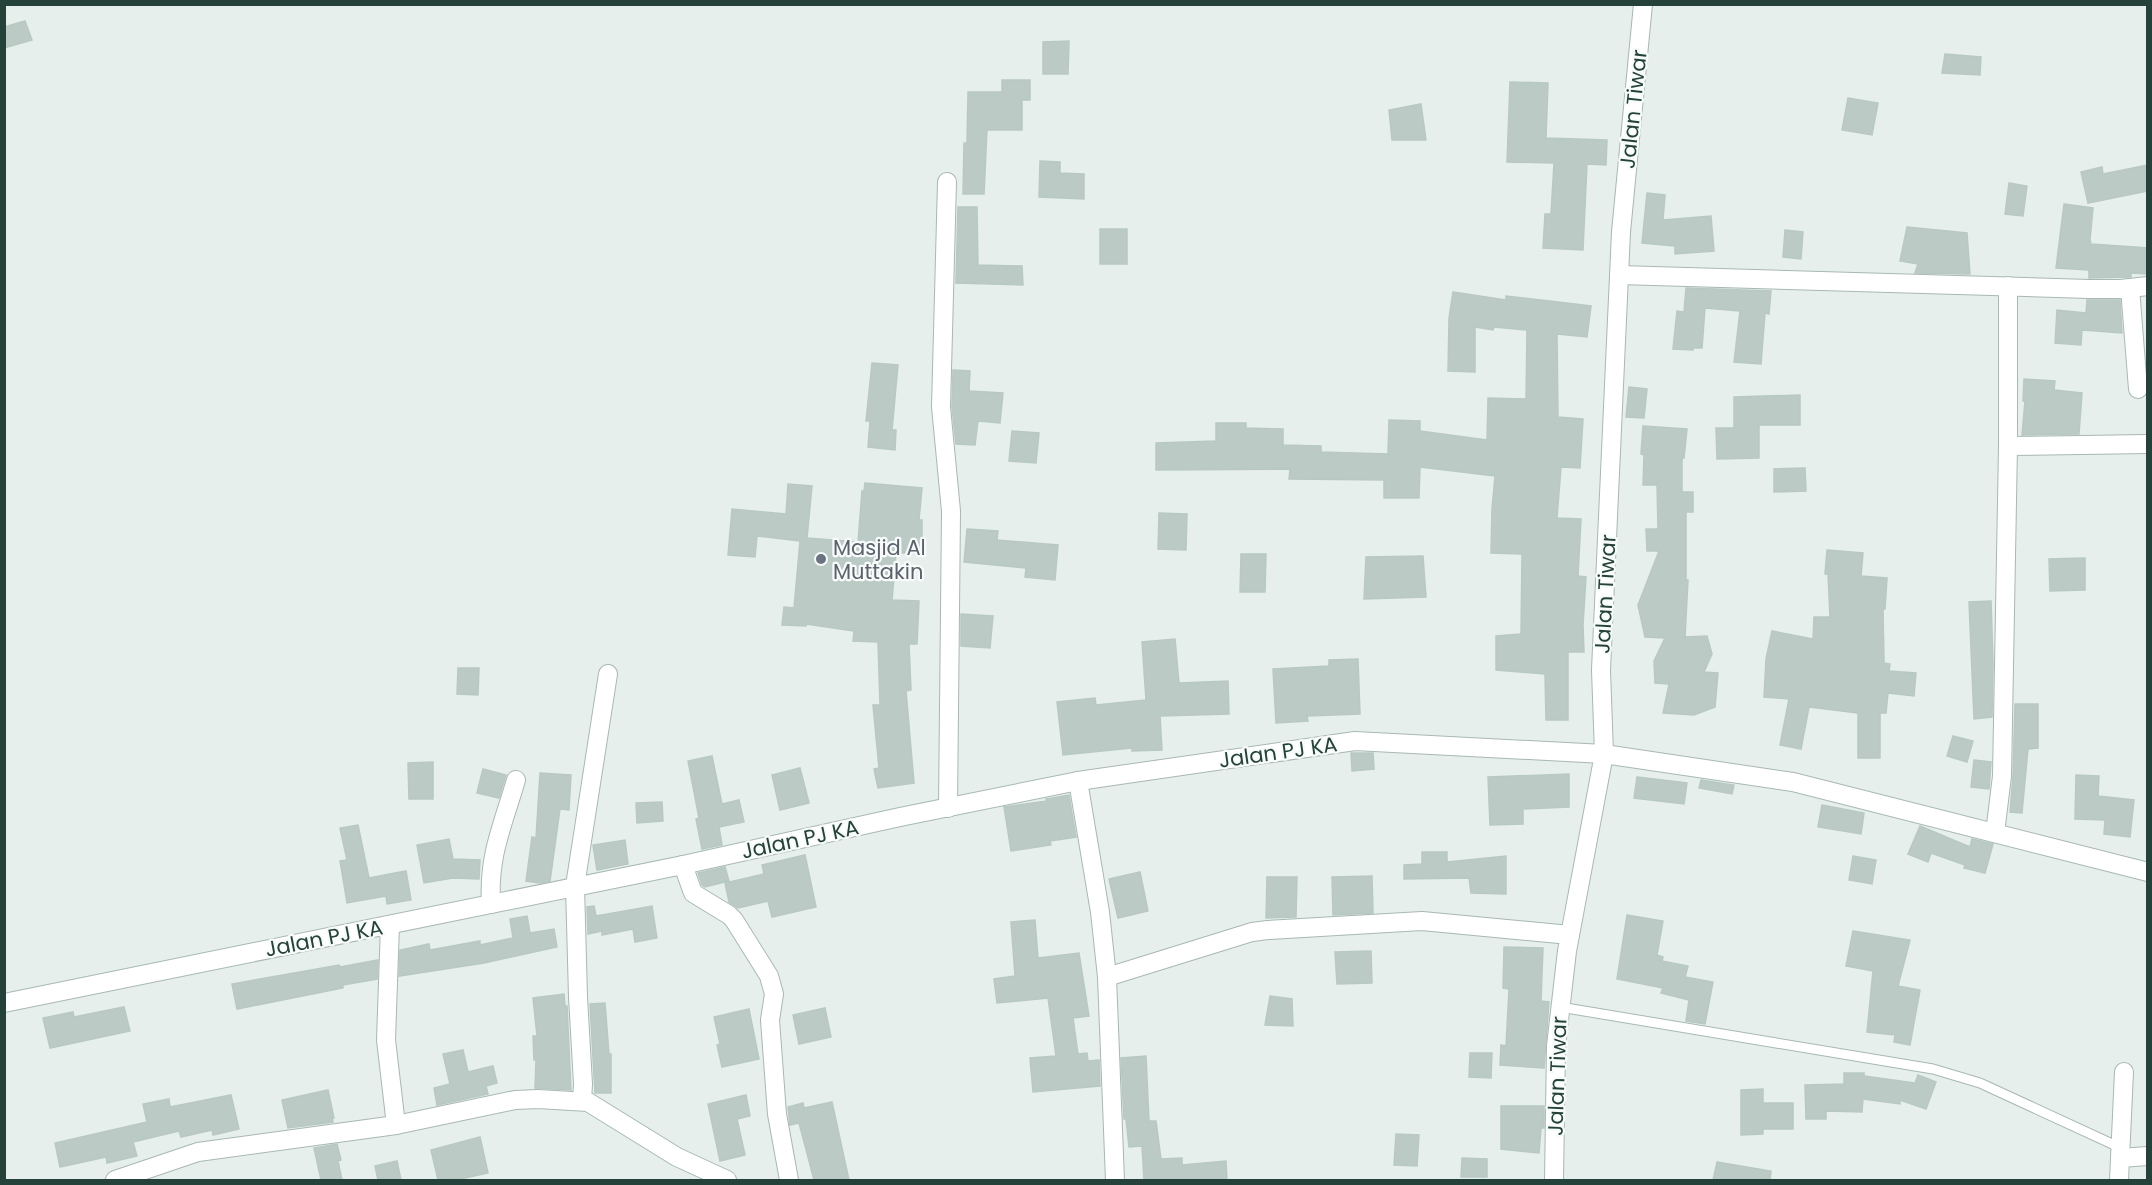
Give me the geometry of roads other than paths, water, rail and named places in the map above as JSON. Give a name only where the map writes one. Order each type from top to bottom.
[{"type":"street","name":"Jalan Tiwar","points":[[1554,1180],[1556,1046],[1560,1007],[1570,935],[1604,754],[1601,670],[1621,232],[1643,4]]},
{"type":"street","points":[[946,182],[941,407],[951,511],[948,808]]},
{"type":"street","points":[[1619,275],[2008,286],[2139,287],[2138,388]]},
{"type":"street","points":[[1995,833],[2002,776],[2008,446],[2008,286]]},
{"type":"street","points":[[2008,446],[2148,444]]},
{"type":"street","points":[[582,1101],[575,886],[608,674]]},
{"type":"street","name":"Jalan PJ KA","points":[[4,1003],[683,865],[1078,781],[1355,741],[1604,754],[1792,782],[2148,872]]},
{"type":"street","points":[[491,904],[491,864],[516,780]]},
{"type":"street","points":[[1078,781],[1100,912],[1107,977],[1115,1180]]},
{"type":"street","points":[[683,865],[693,893],[734,920],[769,976],[774,994],[770,1020],[777,1114],[789,1180]]},
{"type":"street","points":[[1107,977],[1252,932],[1268,930],[1422,921],[1570,935]]},
{"type":"street","points":[[390,924],[386,1040],[396,1125]]},
{"type":"street","points":[[2119,1180],[2124,1072]]},
{"type":"street","points":[[115,1180],[156,1173],[186,1155],[212,1150],[396,1125],[515,1100],[538,1099],[588,1102],[677,1157],[727,1180]]},
{"type":"street","points":[[2120,1153],[2148,1156]]},
{"type":"lane","points":[[1560,1007],[1958,1075],[1980,1083],[2120,1153]]},
{"type":"place","name":"Masjid Al Muttakin","points":[[821,559]]}]
